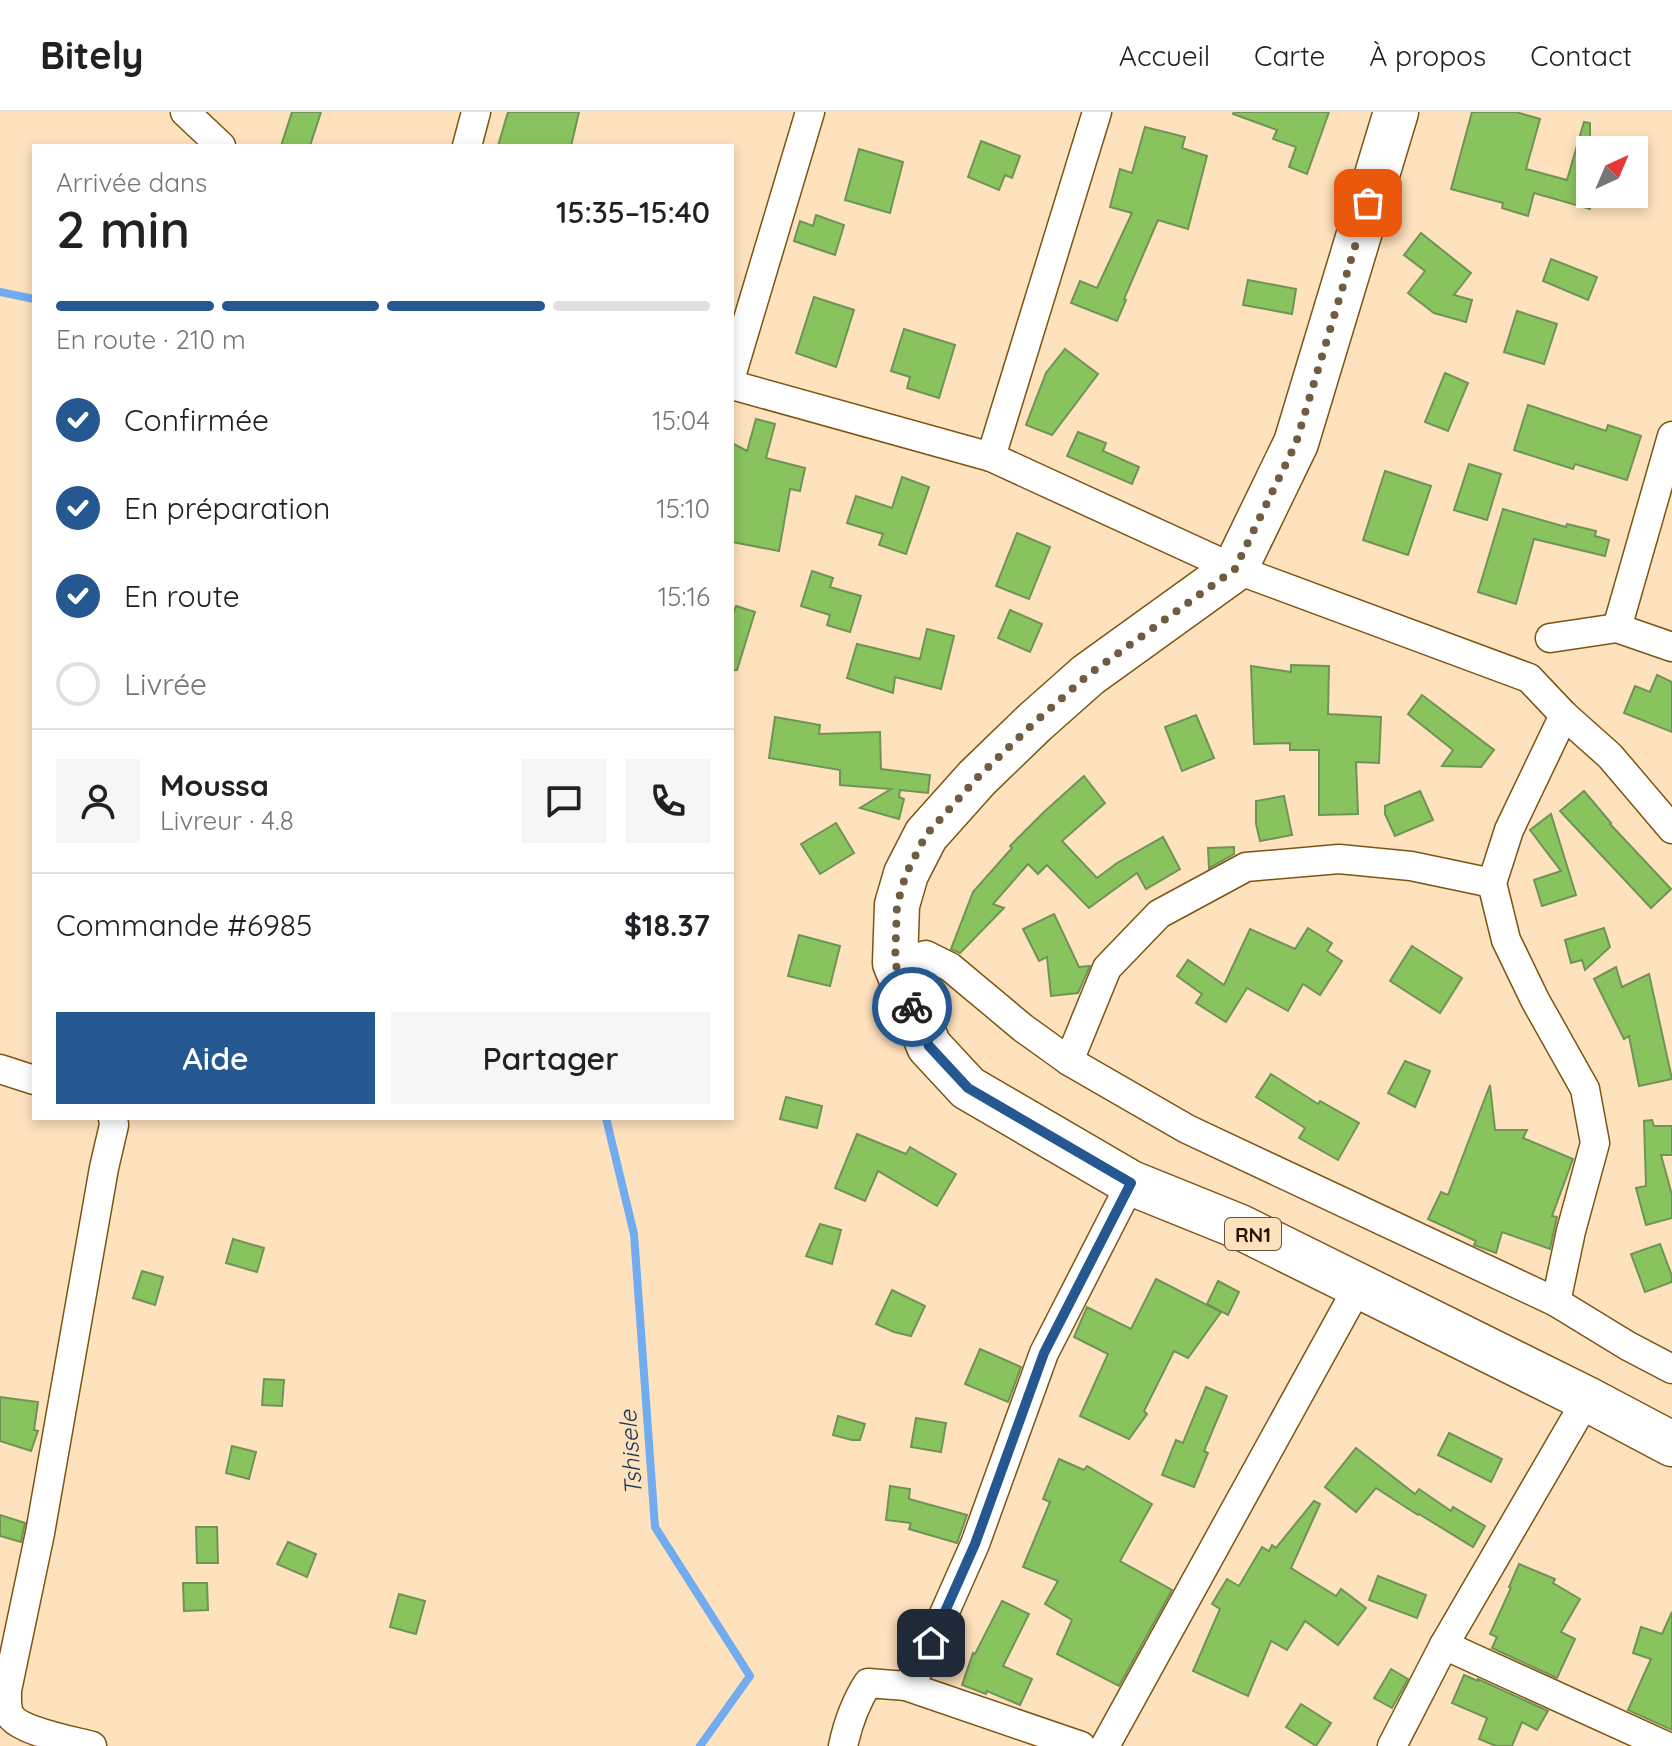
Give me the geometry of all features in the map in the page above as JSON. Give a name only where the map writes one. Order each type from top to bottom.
[{"type":"highway","name":"RN1","points":[[1396,112],[1296,443],[1235,569],[1088,675],[977,778],[926,835],[906,874],[897,905],[895,963],[929,1046],[968,1088],[1131,1183],[1240,1227],[1672,1444]]},
{"type":"street","points":[[185,112],[219,144]]},
{"type":"street","points":[[468,144],[476,112]]},
{"type":"street","points":[[734,366],[810,112]]},
{"type":"street","points":[[991,457],[1097,112]]},
{"type":"street","points":[[734,386],[991,457],[1235,569],[1529,678],[1610,756],[1672,829]]},
{"type":"street","points":[[1617,628],[1672,436]]},
{"type":"street","points":[[1550,638],[1617,628],[1672,647]]},
{"type":"street","points":[[1556,1302],[1595,1143],[1585,1089],[1535,1000],[1506,940],[1492,883],[1509,830],[1564,715]]},
{"type":"street","points":[[1069,1061],[1107,968],[1159,914],[1246,867],[1339,859],[1411,866],[1492,883]]},
{"type":"street","points":[[895,963],[926,955],[950,967],[1023,1028],[1069,1061],[1187,1129],[1556,1302],[1672,1369]]},
{"type":"street","points":[[0,1069],[32,1079]]},
{"type":"street","points":[[92,1746],[23,1727],[11,1719],[7,1690],[40,1533],[113,1120]]},
{"type":"street","points":[[906,1686],[920,1668],[975,1544],[1044,1353],[1131,1183]]},
{"type":"street","points":[[1105,1746],[1358,1287]]},
{"type":"street","points":[[1392,1746],[1444,1645],[1587,1399]]},
{"type":"street","points":[[1444,1645],[1666,1746]]},
{"type":"street","points":[[843,1746],[849,1721],[868,1683],[906,1686],[1081,1746]]},
{"type":"building","points":[[292,112],[321,112],[311,144],[282,144]]},
{"type":"building","points":[[508,112],[579,112],[571,144],[499,144]]},
{"type":"building","points":[[1234,112],[1329,112],[1307,174],[1289,167],[1296,147],[1273,139],[1277,130]]},
{"type":"building","points":[[1472,112],[1516,112],[1540,119],[1526,169],[1567,180],[1576,149],[1576,205],[1534,193],[1528,216],[1502,208],[1503,203],[1451,189]]},
{"type":"building","points":[[1584,122],[1590,123],[1590,136],[1580,136]]},
{"type":"building","points":[[1145,127],[1185,137],[1182,148],[1207,156],[1188,229],[1158,220],[1117,321],[1071,303],[1080,281],[1097,288],[1132,213],[1110,207],[1120,169],[1132,173]]},
{"type":"building","points":[[981,141],[1020,156],[1012,178],[1005,175],[999,190],[968,177]]},
{"type":"building","points":[[859,149],[903,162],[890,213],[845,200]]},
{"type":"building","points":[[816,215],[844,225],[835,255],[794,241],[800,221],[813,226]]},
{"type":"building","points":[[1421,233],[1471,273],[1454,295],[1472,300],[1466,322],[1434,313],[1408,293],[1425,271],[1404,255]]},
{"type":"building","points":[[1551,259],[1597,277],[1588,300],[1543,281]]},
{"type":"building","points":[[1248,280],[1296,289],[1292,314],[1243,305]]},
{"type":"building","points":[[814,297],[854,310],[836,367],[796,353]]},
{"type":"building","points":[[1517,311],[1557,324],[1544,364],[1504,352]]},
{"type":"building","points":[[904,329],[955,345],[939,398],[907,388],[910,377],[891,371]]},
{"type":"building","points":[[1065,349],[1098,374],[1052,435],[1026,425],[1046,373]]},
{"type":"building","points":[[1445,373],[1468,383],[1448,431],[1425,422]]},
{"type":"building","points":[[1528,405],[1606,431],[1608,425],[1641,436],[1627,480],[1575,464],[1573,469],[1514,450]]},
{"type":"building","points":[[756,419],[775,424],[766,458],[805,468],[800,491],[790,489],[779,551],[734,542],[734,444],[747,451]]},
{"type":"building","points":[[1078,432],[1106,443],[1103,451],[1139,467],[1132,484],[1067,456]]},
{"type":"building","points":[[1469,464],[1501,474],[1487,520],[1454,510]]},
{"type":"building","points":[[1385,471],[1431,486],[1408,555],[1363,540]]},
{"type":"building","points":[[902,477],[929,487],[906,554],[879,545],[883,534],[847,523],[856,496],[892,508]]},
{"type":"building","points":[[1503,509],[1566,527],[1567,524],[1596,531],[1595,536],[1609,540],[1605,556],[1534,539],[1516,604],[1478,592]]},
{"type":"building","points":[[1017,533],[1050,547],[1029,599],[996,586]]},
{"type":"building","points":[[812,571],[833,578],[830,587],[861,596],[850,632],[827,625],[830,615],[801,606]]},
{"type":"building","points":[[736,606],[755,612],[737,670],[734,670]]},
{"type":"building","points":[[1010,610],[1042,624],[1030,652],[998,638]]},
{"type":"building","points":[[927,629],[954,636],[941,689],[895,677],[893,693],[847,678],[857,644],[920,659]]},
{"type":"building","points":[[1291,665],[1329,666],[1328,714],[1381,717],[1379,763],[1356,762],[1358,814],[1319,815],[1319,750],[1290,750],[1290,743],[1254,744],[1251,666],[1291,672]]},
{"type":"building","points":[[1657,675],[1672,682],[1672,732],[1624,713],[1635,686],[1650,692]]},
{"type":"building","points":[[1422,695],[1494,750],[1481,767],[1442,766],[1453,750],[1408,714]]},
{"type":"building","points":[[1196,715],[1214,758],[1182,771],[1165,727]]},
{"type":"building","points":[[775,717],[820,725],[819,734],[880,732],[881,769],[930,775],[928,793],[900,790],[899,797],[904,799],[899,819],[860,808],[891,789],[840,785],[840,770],[769,758]]},
{"type":"building","points":[[1084,776],[1105,803],[1062,841],[1097,878],[1163,837],[1180,869],[1146,889],[1137,873],[1089,908],[1047,865],[1038,874],[1028,864],[993,904],[1004,908],[960,953],[951,949],[973,892],[1012,848],[1010,846]]},
{"type":"building","points":[[1420,791],[1433,820],[1395,836],[1385,814],[1385,806]]},
{"type":"building","points":[[1584,791],[1610,824],[1671,889],[1651,908],[1560,811]]},
{"type":"building","points":[[1284,796],[1292,835],[1260,841],[1256,801]]},
{"type":"building","points":[[1551,814],[1576,895],[1542,906],[1534,880],[1561,871],[1530,830]]},
{"type":"building","points":[[836,823],[854,853],[820,874],[801,844]]},
{"type":"building","points":[[1234,847],[1234,854],[1209,868],[1208,848]]},
{"type":"building","points":[[1054,914],[1079,967],[1090,966],[1078,993],[1051,996],[1047,957],[1039,961],[1023,929]]},
{"type":"building","points":[[1308,928],[1332,943],[1327,951],[1342,961],[1320,995],[1303,984],[1288,1011],[1247,988],[1226,1022],[1196,1003],[1202,994],[1177,976],[1188,960],[1224,985],[1250,929],[1295,949]]},
{"type":"building","points":[[1604,928],[1610,947],[1585,970],[1582,960],[1571,963],[1565,940]]},
{"type":"building","points":[[799,935],[840,946],[830,986],[788,976]]},
{"type":"building","points":[[1412,946],[1462,978],[1440,1013],[1390,981]]},
{"type":"building","points":[[1616,967],[1622,987],[1649,974],[1672,1079],[1639,1086],[1629,1036],[1624,1039],[1594,979]]},
{"type":"building","points":[[1405,1061],[1430,1071],[1415,1107],[1388,1093]]},
{"type":"building","points":[[1271,1074],[1318,1104],[1320,1101],[1359,1123],[1338,1160],[1299,1138],[1305,1128],[1256,1097]]},
{"type":"building","points":[[1490,1085],[1495,1130],[1527,1130],[1523,1138],[1573,1159],[1552,1216],[1557,1217],[1550,1249],[1502,1232],[1496,1253],[1474,1245],[1476,1241],[1428,1219],[1441,1192],[1448,1195]]},
{"type":"building","points":[[786,1097],[822,1106],[817,1128],[780,1119]]},
{"type":"building","points":[[1652,1120],[1654,1126],[1672,1126],[1672,1155],[1661,1155],[1672,1195],[1672,1218],[1646,1225],[1636,1188],[1646,1186],[1644,1121]]},
{"type":"building","points":[[857,1134],[906,1154],[910,1147],[956,1174],[937,1206],[878,1171],[865,1201],[835,1188]]},
{"type":"building","points":[[820,1224],[841,1230],[832,1264],[806,1256]]},
{"type":"building","points":[[233,1239],[264,1248],[257,1272],[226,1263]]},
{"type":"building","points":[[1660,1244],[1672,1282],[1645,1292],[1631,1254]]},
{"type":"building","points":[[142,1271],[163,1277],[155,1305],[133,1298]]},
{"type":"building","points":[[1156,1279],[1221,1312],[1188,1358],[1174,1351],[1144,1411],[1147,1414],[1129,1439],[1080,1416],[1108,1354],[1074,1337],[1087,1307],[1131,1329]]},
{"type":"building","points":[[1218,1281],[1239,1292],[1228,1315],[1207,1304]]},
{"type":"building","points":[[892,1290],[925,1306],[911,1336],[876,1324]]},
{"type":"building","points":[[980,1349],[1021,1367],[1008,1402],[965,1384]]},
{"type":"building","points":[[264,1379],[284,1380],[282,1406],[262,1405]]},
{"type":"building","points":[[1206,1387],[1227,1396],[1204,1451],[1208,1453],[1194,1487],[1162,1475],[1176,1440],[1183,1443]]},
{"type":"building","points":[[0,1397],[38,1402],[34,1430],[38,1431],[31,1451],[0,1441]]},
{"type":"building","points":[[838,1416],[865,1424],[860,1440],[833,1435]]},
{"type":"building","points":[[916,1418],[946,1423],[941,1452],[911,1447]]},
{"type":"building","points":[[1449,1433],[1502,1459],[1491,1482],[1438,1455]]},
{"type":"building","points":[[232,1446],[256,1452],[249,1479],[226,1473]]},
{"type":"building","points":[[1356,1448],[1415,1494],[1419,1489],[1451,1511],[1453,1507],[1485,1526],[1473,1547],[1376,1488],[1356,1512],[1325,1487]]},
{"type":"building","points":[[1059,1459],[1084,1470],[1087,1466],[1152,1504],[1120,1561],[1172,1590],[1119,1686],[1057,1654],[1072,1620],[1045,1604],[1058,1581],[1023,1567],[1050,1502],[1043,1499]]},
{"type":"building","points":[[890,1486],[910,1489],[909,1499],[967,1515],[957,1543],[909,1529],[911,1523],[886,1520]]},
{"type":"building","points":[[1314,1501],[1320,1504],[1291,1568],[1336,1596],[1341,1589],[1366,1608],[1338,1645],[1305,1621],[1287,1650],[1271,1641],[1248,1696],[1193,1671],[1220,1609],[1212,1604],[1227,1579],[1239,1586],[1262,1547],[1269,1551],[1272,1545],[1276,1548]]},
{"type":"building","points":[[0,1515],[25,1523],[21,1542],[0,1536]]},
{"type":"building","points":[[196,1527],[217,1527],[218,1563],[197,1563]]},
{"type":"building","points":[[288,1542],[316,1554],[307,1577],[277,1564]]},
{"type":"building","points":[[1519,1564],[1555,1579],[1553,1583],[1580,1599],[1561,1632],[1575,1639],[1557,1678],[1492,1648],[1497,1637],[1490,1634]]},
{"type":"building","points":[[1378,1576],[1426,1595],[1417,1618],[1369,1600]]},
{"type":"building","points":[[183,1583],[207,1583],[208,1610],[184,1611]]},
{"type":"building","points":[[399,1594],[425,1601],[416,1634],[390,1627]]},
{"type":"building","points":[[1002,1601],[1029,1614],[1003,1666],[1032,1679],[1020,1705],[987,1691],[986,1694],[962,1685],[973,1653]]},
{"type":"building","points":[[1672,1612],[1672,1730],[1628,1710],[1651,1659],[1633,1653],[1641,1627],[1662,1634]]},
{"type":"building","points":[[1391,1669],[1408,1679],[1392,1708],[1374,1698]]},
{"type":"building","points":[[1464,1675],[1548,1711],[1537,1730],[1522,1722],[1512,1746],[1496,1746],[1479,1739],[1487,1718],[1452,1703]]},
{"type":"building","points":[[1301,1704],[1331,1723],[1316,1746],[1286,1727]]},
{"type":"waterway","name":"Tshisele","points":[[0,292],[32,299]]},
{"type":"waterway","name":"Tshisele","points":[[606,1120],[634,1234],[655,1527],[750,1676],[700,1746]]},
{"type":"way so far","points":[[912,1007],[895,963],[897,905],[906,874],[926,835],[977,778],[1088,675],[1235,569],[1296,443],[1368,203]]},
{"type":"route","points":[[912,1007],[929,1046],[968,1088],[1131,1183],[1044,1353],[975,1544],[931,1643]]}]
